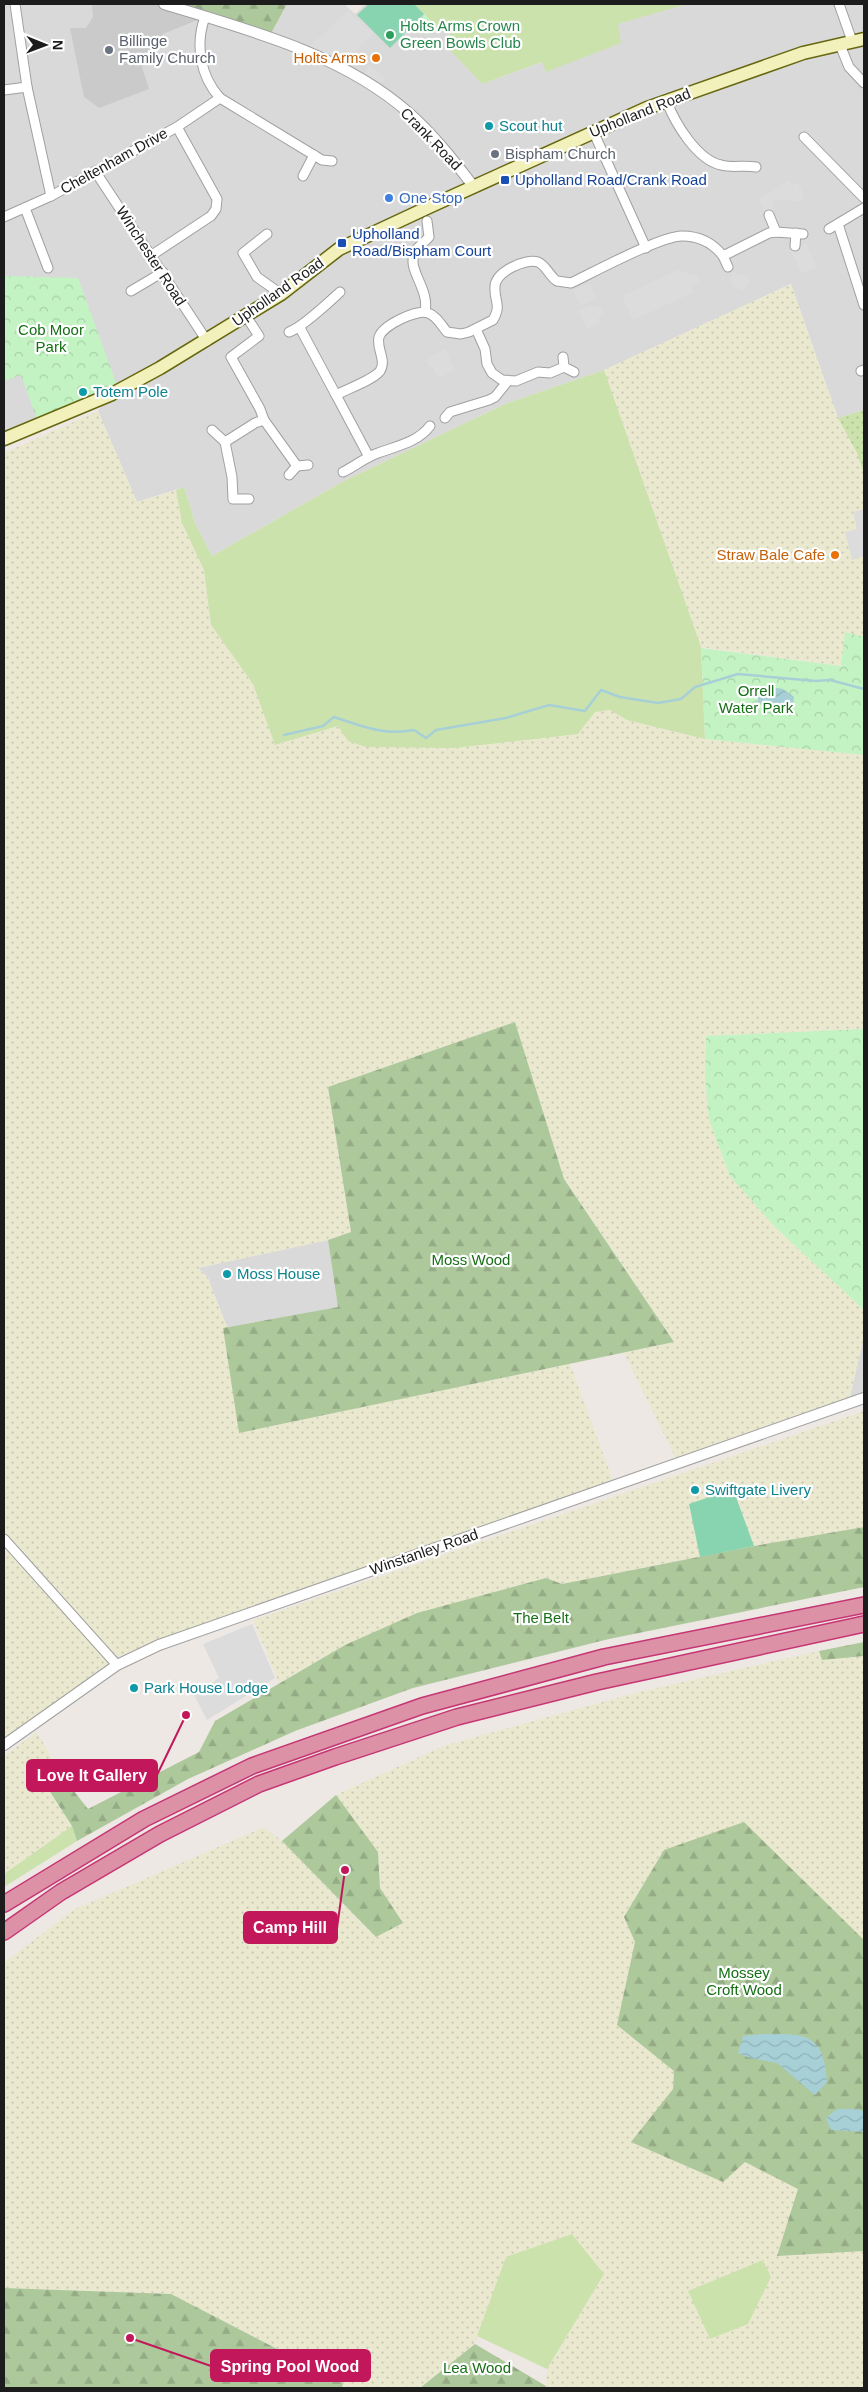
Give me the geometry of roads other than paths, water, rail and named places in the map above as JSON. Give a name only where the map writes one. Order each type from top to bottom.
[{"type":"highway","points":[[4,1904],[144,1819],[252,1766],[413,1709],[604,1657],[864,1604]]},
{"type":"highway","points":[[4,1932],[61,1892],[160,1834],[259,1784],[334,1757],[475,1712],[597,1682],[864,1624]]},
{"type":"main road","name":"Upholland Road","points":[[4,439],[112,394],[207,340],[282,294],[339,249],[593,131],[803,53],[852,42]]},
{"type":"street","points":[[15,4],[27,87],[51,196]]},
{"type":"street","name":"Crank Road","points":[[164,4],[281,41],[365,82],[408,112],[422,125],[454,160],[474,187]]},
{"type":"street","points":[[839,4],[852,42],[849,66],[864,83]]},
{"type":"street","points":[[205,17],[200,29],[200,58],[203,70],[220,98],[322,160],[332,161]]},
{"type":"street","points":[[4,90],[27,87]]},
{"type":"street","name":"Cheltenham Drive","points":[[4,217],[51,196],[177,127],[220,98]]},
{"type":"street","points":[[667,102],[676,124],[705,157],[721,166],[756,167]]},
{"type":"street","points":[[152,255],[210,216],[216,209],[217,199],[177,127]]},
{"type":"street","points":[[593,131],[646,248]]},
{"type":"street","points":[[804,137],[864,198]]},
{"type":"street","points":[[303,176],[314,155]]},
{"type":"street","name":"Winchester Road","points":[[95,171],[207,340]]},
{"type":"street","points":[[25,208],[48,268]]},
{"type":"street","points":[[829,229],[864,208]]},
{"type":"street","points":[[769,215],[776,232]]},
{"type":"street","points":[[425,312],[426,295],[413,261],[415,252],[429,237],[427,221]]},
{"type":"street","points":[[838,224],[864,305]]},
{"type":"street","points":[[723,256],[776,232],[800,234],[795,246]]},
{"type":"street","points":[[267,234],[244,253],[258,277],[282,294]]},
{"type":"street","points":[[336,395],[378,373],[383,362],[379,338],[386,328],[417,312],[425,312],[435,317],[444,329],[450,333],[461,334],[493,320],[498,307],[494,287],[498,278],[505,272],[529,261],[536,261],[545,266],[557,281],[571,283],[646,248],[674,237],[688,237],[712,245],[723,256],[728,267]]},
{"type":"street","points":[[131,291],[163,272]]},
{"type":"street","points":[[289,332],[300,328],[313,314],[340,292]]},
{"type":"street","points":[[246,316],[258,336],[231,356],[264,420],[297,466]]},
{"type":"street","points":[[300,328],[369,457]]},
{"type":"street","points":[[476,329],[492,373],[507,382],[516,381],[538,372],[550,373],[564,368],[574,372]]},
{"type":"street","points":[[563,357],[564,368]]},
{"type":"street","points":[[445,418],[450,412],[495,397],[507,382]]},
{"type":"street","points":[[225,442],[255,423],[264,420]]},
{"type":"street","points":[[343,472],[369,457],[425,434],[430,426]]},
{"type":"street","points":[[212,430],[225,442],[232,478],[231,503],[249,499]]},
{"type":"street","points":[[289,475],[297,466],[308,465]]},
{"type":"street","name":"Winstanley Road","points":[[4,1744],[117,1665],[159,1645],[864,1398]]},
{"type":"street","points":[[4,1539],[117,1665]]},
{"type":"water","points":[[766,686],[783,689],[794,697],[793,706],[783,710],[775,710],[758,702],[758,691]]},
{"type":"water","points":[[762,2034],[801,2036],[810,2039],[816,2045],[822,2053],[827,2082],[815,2095],[777,2063],[750,2058],[738,2053],[743,2036]]},
{"type":"water","points":[[837,2109],[858,2109],[864,2112],[864,2132],[831,2130],[826,2118]]},
{"type":"waterway","points":[[284,735],[323,726],[334,717],[383,731],[403,732],[414,730],[426,738],[436,730],[506,718],[549,705],[585,711],[601,690],[620,697],[658,703],[681,699],[695,687],[738,674],[816,681],[830,680],[864,689]]},
{"type":"place","name":"Holts Arms Crown Green Bowls Club","points":[[390,35]]},
{"type":"place","name":"Billinge Family Church","points":[[109,50]]},
{"type":"place","name":"Holts Arms","points":[[376,58]]},
{"type":"place","name":"Scout hut","points":[[489,126]]},
{"type":"place","name":"Bispham Church","points":[[495,154]]},
{"type":"place","name":"Upholland Road/Crank Road","points":[[505,180]]},
{"type":"place","name":"One Stop","points":[[389,198]]},
{"type":"place","name":"Upholland Road/Bispham Court","points":[[342,243]]},
{"type":"place","name":"Totem Pole","points":[[83,392]]},
{"type":"place","name":"Straw Bale Cafe","points":[[835,555]]},
{"type":"place","name":"Moss House","points":[[227,1274]]},
{"type":"place","name":"Swiftgate Livery","points":[[695,1490]]},
{"type":"place","name":"Park House Lodge","points":[[134,1688]]},
{"type":"place","name":"Love It Gallery","points":[[186,1715]]},
{"type":"place","name":"Camp Hill","points":[[345,1870]]},
{"type":"place","name":"Spring Pool Wood","points":[[130,2338]]},
{"type":"park label","name":"Cob Moor Park","points":[[51,338]]},
{"type":"park label","name":"Orrell Water Park","points":[[756,700]]},
{"type":"park label","name":"Moss Wood","points":[[471,1260]]},
{"type":"park label","name":"The Belt","points":[[541,1618]]},
{"type":"park label","name":"Mossey Croft Wood","points":[[744,1982]]},
{"type":"park label","name":"Lea Wood","points":[[477,2368]]}]
